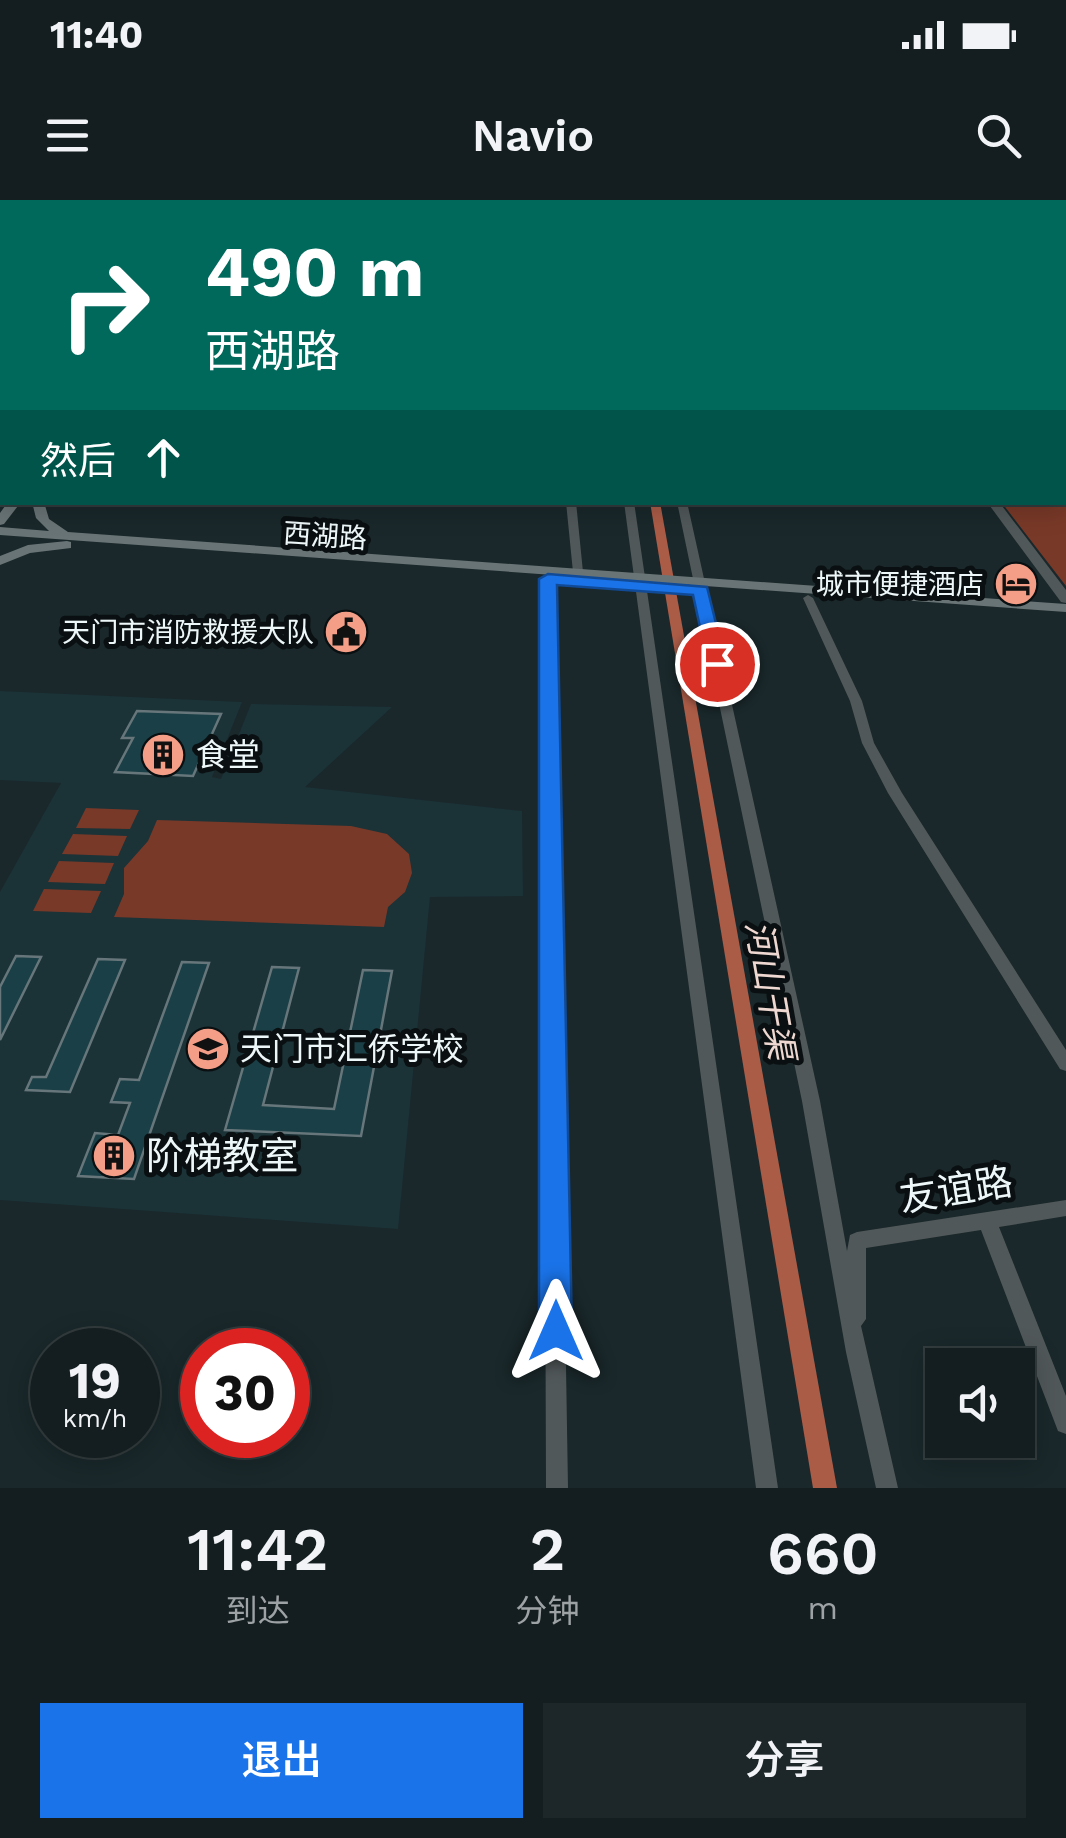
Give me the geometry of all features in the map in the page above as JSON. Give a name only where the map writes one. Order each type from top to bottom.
[{"type":"main road","points":[[4,538],[34,505]]},
{"type":"main road","points":[[38,505],[46,524],[78,540]]},
{"type":"main road","name":"西湖路","points":[[4,538],[578,572],[642,581]]},
{"type":"main road","points":[[0,561],[28,549],[78,540]]},
{"type":"main road","name":"西湖路","points":[[78,540],[548,579],[642,581]]},
{"type":"main road","points":[[642,581],[808,598],[1066,616]]},
{"type":"main road","points":[[696,586],[1066,608]]},
{"type":"street","points":[[571,505],[578,572]]},
{"type":"street","points":[[629,505],[767,1488]]},
{"type":"street","points":[[682,505],[696,586],[811,1101],[856,1352],[887,1488]]},
{"type":"street","points":[[995,505],[1066,598]]},
{"type":"street","points":[[548,579],[557,1488]]},
{"type":"street","points":[[808,598],[856,701],[868,743],[895,793],[1066,1064]]},
{"type":"street","name":"友谊路","points":[[856,1352],[858,1241],[1066,1208]]},
{"type":"street","points":[[987,1220],[1066,1422]]},
{"type":"shaded area","points":[[1004,505],[1066,505],[1066,586]]},
{"type":"shaded area","name":"天门市汇侨学校","points":[[0,691],[242,702],[212,777],[221,779],[251,704],[392,707],[305,787],[522,811],[523,896],[430,897],[398,1229],[0,1200],[0,892],[61,783],[0,780]]},
{"type":"shaded area","points":[[86,808],[139,810],[130,829],[76,828]]},
{"type":"shaded area","points":[[157,820],[351,826],[387,834],[409,854],[412,873],[405,892],[388,907],[384,927],[114,917],[124,894],[124,868],[148,841]]},
{"type":"shaded area","points":[[73,834],[127,836],[118,856],[62,854]]},
{"type":"shaded area","points":[[59,861],[114,863],[105,884],[48,882]]},
{"type":"shaded area","points":[[44,889],[101,891],[91,913],[33,911]]},
{"type":"building","name":"食堂","points":[[137,711],[221,714],[193,776],[115,772],[133,738],[122,738]]},
{"type":"building","points":[[16,956],[41,957],[0,1040],[0,987]]},
{"type":"building","points":[[98,959],[125,960],[70,1092],[26,1090],[32,1077],[46,1077]]},
{"type":"building","points":[[182,962],[209,963],[134,1179],[78,1176],[95,1133],[118,1135],[130,1103],[111,1102],[120,1079],[139,1080]]},
{"type":"building","points":[[272,967],[299,968],[263,1105],[334,1109],[363,970],[392,971],[361,1136],[225,1130]]},
{"type":"waterway","name":"河山干渠","points":[[656,505],[825,1488]]},
{"type":"place","name":"城市便捷酒店","points":[[1016,584]]},
{"type":"place","name":"天门市消防救援大队","points":[[346,632]]},
{"type":"place","name":"食堂","points":[[163,755]]},
{"type":"place","name":"天门市汇侨学校","points":[[208,1049]]},
{"type":"place","name":"阶梯教室","points":[[114,1156]]},
{"type":"route","points":[[556,1331],[548,579],[701,590],[717,664]]}]
